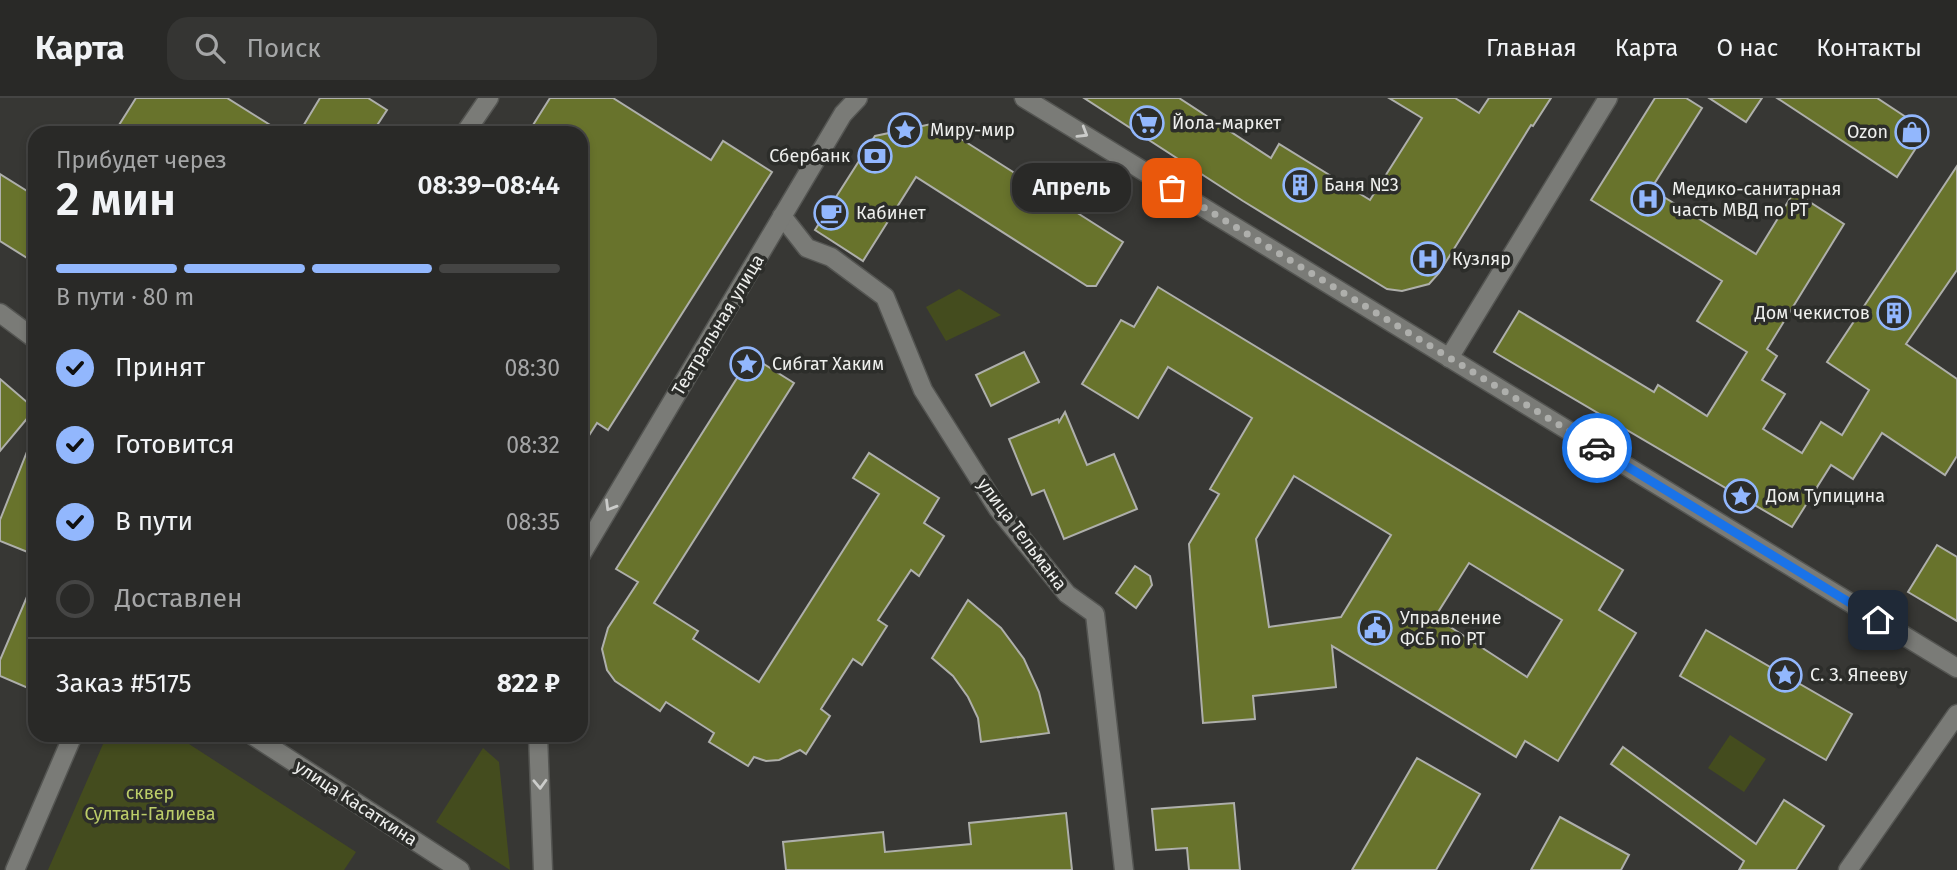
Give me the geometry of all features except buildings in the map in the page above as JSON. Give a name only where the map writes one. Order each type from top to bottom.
[{"type":"street","points":[[470,126],[489,98]]},
{"type":"street","name":"Театральная улица","points":[[588,543],[843,114],[858,98]]},
{"type":"street","points":[[1024,98],[1957,668]]},
{"type":"street","points":[[1449,358],[1608,98]]},
{"type":"street","name":"улица Тельмана","points":[[782,216],[807,247],[831,257],[885,297],[923,390],[998,509],[1067,594],[1095,614],[1124,870]]},
{"type":"street","points":[[0,313],[28,334]]},
{"type":"street","points":[[1847,870],[1957,714]]},
{"type":"street","points":[[15,870],[70,742]]},
{"type":"street","name":"улица Касаткина","points":[[262,742],[460,870]]},
{"type":"street","points":[[538,742],[543,870]]},
{"type":"green space","points":[[959,289],[1001,315],[946,341],[926,307]]},
{"type":"green space","points":[[1730,735],[1766,759],[1744,792],[1708,768]]},
{"type":"green space","name":"сквер Султан-Галиева","points":[[104,742],[186,742],[356,852],[344,870],[48,870]]},
{"type":"green space","points":[[483,748],[499,762],[510,870],[436,822]]},
{"type":"way so far","points":[[1172,188],[1597,448]]},
{"type":"place","name":"Йола-маркет","points":[[1147,123]]},
{"type":"place","name":"Миру-мир","points":[[905,130]]},
{"type":"place","name":"Ozon","points":[[1912,132]]},
{"type":"place","name":"Сбербанк","points":[[875,156]]},
{"type":"place","name":"Баня №3","points":[[1300,185]]},
{"type":"place","name":"Апрель","points":[[1172,188]]},
{"type":"place","name":"Медико-санитарная часть МВД по РТ","points":[[1648,199]]},
{"type":"place","name":"Кабинет","points":[[831,213]]},
{"type":"place","name":"Кузляр","points":[[1428,259]]},
{"type":"place","name":"Дом чекистов","points":[[1894,313]]},
{"type":"place","name":"Сибгат Хаким","points":[[747,364]]},
{"type":"place","name":"Дом Тупицина","points":[[1741,496]]},
{"type":"place","name":"Управление ФСБ по РТ","points":[[1375,628]]},
{"type":"place","name":"С. З. Япееву","points":[[1785,675]]},
{"type":"route","points":[[1597,448],[1878,620]]}]
